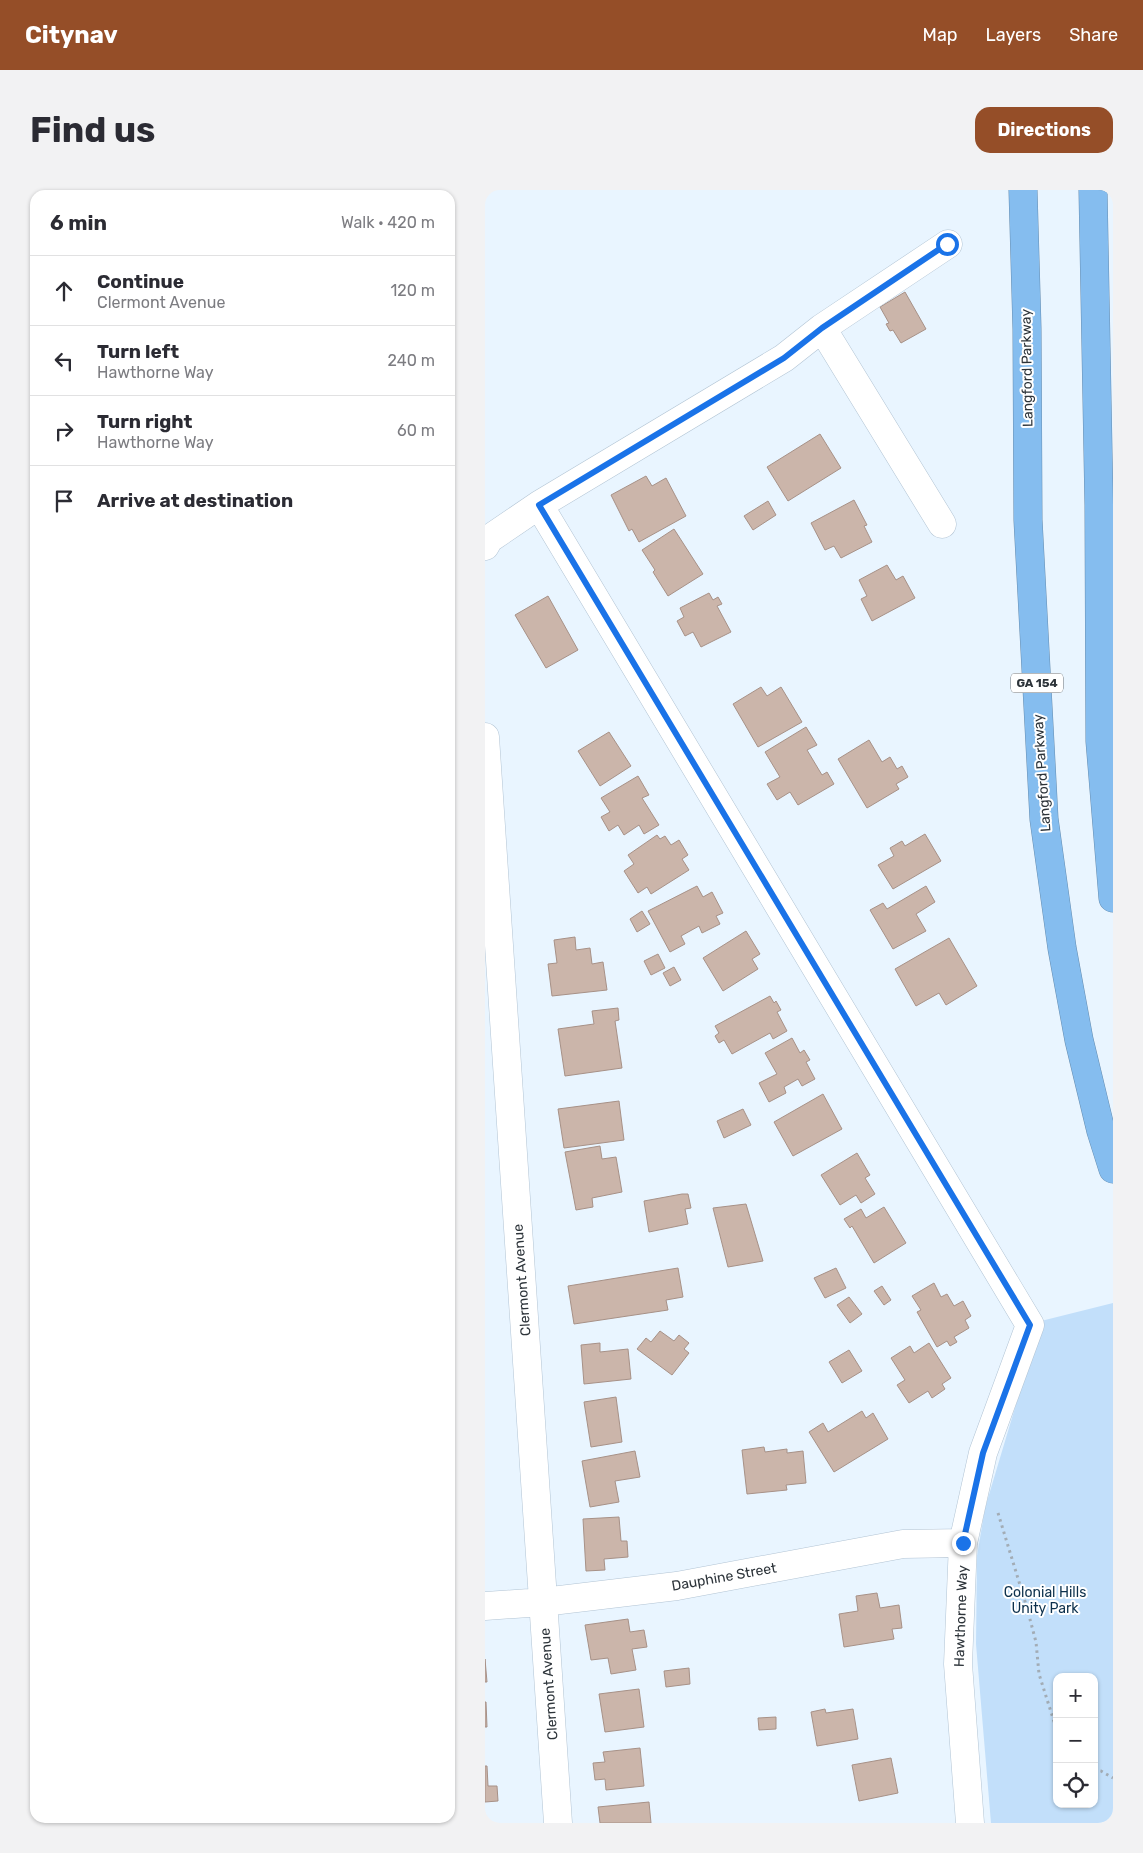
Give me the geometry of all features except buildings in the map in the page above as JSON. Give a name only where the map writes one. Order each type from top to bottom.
[{"type":"highway","name":"Langford Parkway","points":[[1023,190],[1027,329],[1028,520],[1044,819],[1062,948],[1079,1040],[1101,1132],[1113,1169]]},
{"type":"highway","points":[[1093,190],[1099,496],[1100,741],[1113,898]]},
{"type":"street","points":[[485,546],[489,539],[539,505],[784,358],[822,328],[947,244]]},
{"type":"street","points":[[822,328],[942,524]]},
{"type":"street","name":"Hawthorne Way","points":[[539,505],[1030,1325],[983,1453],[963,1543],[958,1664],[970,1823]]},
{"type":"street","name":"Clermont Avenue","points":[[485,737],[558,1823]]},
{"type":"street","name":"Dauphine Street","points":[[485,1606],[543,1602],[677,1586],[903,1544],[963,1543]]},
{"type":"path","points":[[973,1500],[994,1504],[1001,1521],[1036,1642],[1039,1674],[1053,1719]]},
{"type":"path","points":[[1098,1771],[1113,1778]]},
{"type":"green space","name":"Colonial Hills Unity Park","points":[[1113,1303],[1113,1823],[991,1823],[976,1644],[977,1556],[985,1508],[1041,1321]]},
{"type":"route","points":[[947,244],[822,328],[784,358],[539,505],[1030,1325],[983,1453],[963,1543]]}]
